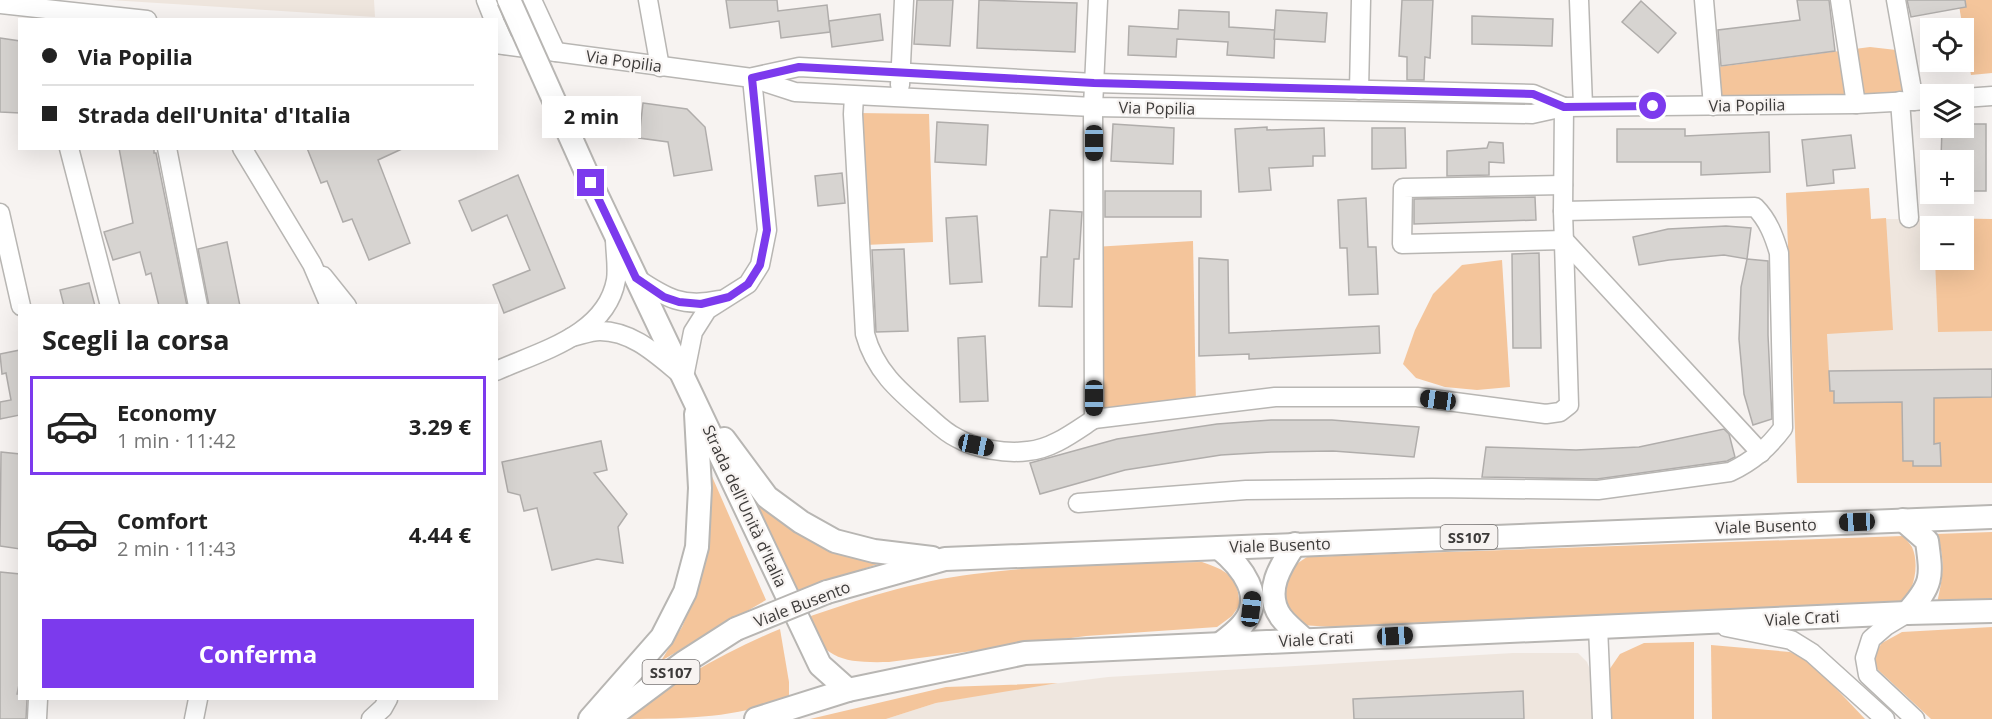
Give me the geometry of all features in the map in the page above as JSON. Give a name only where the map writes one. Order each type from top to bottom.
[{"type":"main road","name":"Strada dell'Unità d'Italia","points":[[509,0],[591,183],[820,665],[848,690]]},
{"type":"main road","points":[[695,401],[767,497],[801,522],[836,541],[874,551],[945,559]]},
{"type":"main road","points":[[590,719],[662,637],[685,592],[697,547],[699,512],[700,488],[695,401]]},
{"type":"main road","name":"Viale Busento","points":[[609,719],[684,663],[736,629],[827,592],[945,559],[1992,517]]},
{"type":"main road","points":[[1903,520],[1927,542],[1931,570],[1925,593],[1907,613]]},
{"type":"main road","points":[[1295,544],[1281,565],[1274,582],[1274,601],[1281,617],[1305,640]]},
{"type":"main road","points":[[1219,548],[1235,560],[1244,572],[1251,586],[1252,596],[1251,609],[1244,623],[1220,644]]},
{"type":"main road","name":"Viale Crati","points":[[756,719],[848,690],[1025,653],[1992,611]]},
{"type":"street","points":[[486,0],[493,18]]},
{"type":"street","points":[[532,0],[556,52]]},
{"type":"street","points":[[648,0],[660,66]]},
{"type":"street","points":[[899,98],[904,0]]},
{"type":"street","points":[[1094,419],[1094,83],[1098,0]]},
{"type":"street","points":[[1579,0],[1583,106]]},
{"type":"street","points":[[1704,0],[1713,106]]},
{"type":"street","points":[[1840,0],[1856,104]]},
{"type":"street","points":[[1896,0],[1915,100],[1909,218]]},
{"type":"street","points":[[1359,90],[1363,1]]},
{"type":"street","points":[[0,4],[57,15],[108,8],[140,18]]},
{"type":"street","name":"Via Popilia","points":[[501,45],[752,78],[795,92],[1094,107],[1532,114],[1564,107],[1583,106],[1856,104],[1915,100]]},
{"type":"street","name":"Via Popilia","points":[[752,78],[799,67],[1094,83],[1533,94],[1564,107]]},
{"type":"street","points":[[572,337],[599,331],[621,334],[645,345],[684,377],[693,332],[707,310],[748,284],[760,265],[767,230],[752,78]]},
{"type":"street","points":[[854,96],[865,334],[870,353],[899,391],[941,428],[957,438],[976,445],[1014,452],[1042,449],[1094,419],[1275,397],[1417,397],[1526,413],[1560,412],[1569,405],[1563,211],[1564,107]]},
{"type":"street","points":[[1974,97],[1992,96]]},
{"type":"street","points":[[70,150],[109,304]]},
{"type":"street","points":[[167,150],[198,304]]},
{"type":"street","points":[[243,150],[312,264],[329,304]]},
{"type":"street","points":[[1563,185],[1403,189],[1402,244],[1564,240],[1761,453]]},
{"type":"street","points":[[1078,503],[1246,490],[1432,488],[1598,490],[1730,472],[1761,453],[1784,428],[1779,253],[1764,216],[1755,207],[1563,211]]},
{"type":"street","points":[[0,213],[21,304]]},
{"type":"street","points":[[498,369],[572,337],[594,323],[608,300],[616,279],[615,233]]},
{"type":"street","points":[[312,264],[345,304]]},
{"type":"street","points":[[636,278],[664,297],[679,302],[701,304],[729,297]]},
{"type":"street","points":[[1907,613],[1871,639],[1865,658],[1868,675],[1915,719]]},
{"type":"street","points":[[1700,622],[1791,640],[1812,653],[1885,719]]},
{"type":"street","points":[[1598,627],[1602,719]]},
{"type":"street","points":[[37,719],[38,700]]},
{"type":"street","points":[[194,719],[198,700]]},
{"type":"street","points":[[371,719],[383,708],[387,700]]},
{"type":"shaded area","points":[[110,0],[374,0],[375,17]]},
{"type":"shaded area","points":[[1958,0],[1992,0],[1992,73],[1971,75],[1970,72],[1974,72],[1974,18],[1961,18]]},
{"type":"shaded area","points":[[1870,47],[1905,51],[1914,101],[1713,106],[1710,68]]},
{"type":"shaded area","points":[[858,113],[929,114],[933,242],[865,245]]},
{"type":"shaded area","points":[[1869,188],[1871,219],[1920,219],[1920,270],[1974,270],[1974,219],[1992,219],[1992,483],[1797,483],[1786,193]]},
{"type":"shaded area","points":[[1869,188],[1871,219],[1886,218],[1893,330],[1827,334],[1830,390],[1834,391],[1834,403],[1902,402],[1903,460],[1913,461],[1914,466],[1940,466],[1940,444],[1934,444],[1934,398],[1992,397],[1992,483],[1797,483],[1786,193]]},
{"type":"shaded area","points":[[1974,219],[1992,219],[1992,331],[1938,332],[1935,270],[1974,270]]},
{"type":"shaded area","points":[[1193,241],[1196,407],[1094,419],[1094,247]]},
{"type":"shaded area","points":[[1502,260],[1510,387],[1477,390],[1445,387],[1416,378],[1403,364],[1415,330],[1433,294],[1462,265]]},
{"type":"shaded area","points":[[707,465],[766,600],[661,661],[682,627],[695,596]]},
{"type":"shaded area","points":[[741,480],[857,555],[878,564],[791,593]]},
{"type":"shaded area","points":[[1992,532],[1992,601],[1937,603],[1942,568],[1941,551],[1936,534]]},
{"type":"shaded area","points":[[1903,536],[1912,547],[1915,570],[1909,593],[1900,605],[1332,627],[1301,625],[1284,606],[1286,577],[1293,567],[1307,557]]},
{"type":"shaded area","points":[[1202,562],[1230,576],[1239,596],[1239,606],[1232,616],[1217,627],[1086,636],[889,662],[873,662],[848,660],[828,651],[819,643],[802,619],[865,598],[952,577],[1059,566]]},
{"type":"shaded area","points":[[1992,627],[1992,719],[1931,719],[1875,667],[1873,655],[1882,643],[1902,632]]},
{"type":"shaded area","points":[[780,629],[789,682],[789,696],[771,704],[730,713],[686,718],[622,719],[659,693],[698,670]]},
{"type":"shaded area","points":[[1694,642],[1694,719],[1611,719],[1609,670],[1620,654],[1644,643]]},
{"type":"shaded area","points":[[1711,645],[1790,652],[1810,661],[1865,719],[1712,719]]},
{"type":"shaded area","points":[[1513,653],[1578,653],[1587,662],[1592,675],[1594,719],[886,719],[936,703],[1013,689],[1108,677]]},
{"type":"shaded area","points":[[1058,683],[936,703],[886,719],[810,719],[946,687]]},
{"type":"building","points":[[726,0],[777,0],[778,11],[827,5],[830,32],[781,38],[779,21],[730,28]]},
{"type":"building","points":[[917,0],[953,0],[950,46],[914,44]]},
{"type":"building","points":[[979,0],[1077,3],[1075,52],[977,48]]},
{"type":"building","points":[[1402,0],[1433,0],[1430,58],[1425,57],[1424,80],[1407,80],[1407,57],[1399,56]]},
{"type":"building","points":[[1797,0],[1829,0],[1835,51],[1721,66],[1718,30],[1800,20]]},
{"type":"building","points":[[1907,0],[1965,0],[1966,7],[1911,17]]},
{"type":"building","points":[[1641,1],[1676,33],[1658,53],[1622,22]]},
{"type":"building","points":[[1179,10],[1229,12],[1229,27],[1275,30],[1274,58],[1227,55],[1228,42],[1177,39],[1176,57],[1128,55],[1129,26],[1178,29]]},
{"type":"building","points":[[1276,10],[1327,13],[1325,42],[1274,39]]},
{"type":"building","points":[[880,14],[883,40],[832,47],[829,21]]},
{"type":"building","points":[[1472,16],[1553,19],[1552,46],[1472,44]]},
{"type":"building","points":[[0,38],[18,41],[18,113],[0,112]]},
{"type":"building","points":[[643,103],[687,109],[705,127],[712,170],[674,176],[668,142],[639,138]]},
{"type":"building","points":[[937,122],[988,125],[986,165],[935,162]]},
{"type":"building","points":[[1113,124],[1174,128],[1173,164],[1111,161]]},
{"type":"building","points":[[1974,124],[1986,124],[1986,191],[1974,191],[1974,150],[1941,150],[1942,138],[1974,138]]},
{"type":"building","points":[[1267,127],[1267,130],[1324,128],[1325,156],[1313,156],[1313,166],[1269,168],[1271,190],[1239,192],[1235,129]]},
{"type":"building","points":[[1372,128],[1405,128],[1406,168],[1372,169]]},
{"type":"building","points":[[1617,129],[1685,129],[1685,136],[1769,132],[1770,172],[1701,175],[1701,162],[1617,162]]},
{"type":"building","points":[[1851,135],[1855,168],[1833,170],[1834,183],[1807,186],[1802,140]]},
{"type":"building","points":[[1489,142],[1503,143],[1504,163],[1489,162],[1489,175],[1447,176],[1447,151],[1487,148]]},
{"type":"building","points":[[119,150],[154,150],[187,304],[159,304],[151,273],[146,275],[140,252],[113,260],[104,232],[133,223]]},
{"type":"building","points":[[308,150],[400,150],[378,160],[410,243],[369,260],[352,219],[343,222],[327,181],[321,183]]},
{"type":"building","points":[[842,173],[845,203],[818,206],[815,176]]},
{"type":"building","points":[[518,175],[565,288],[504,313],[493,285],[530,270],[507,215],[472,231],[459,201]]},
{"type":"building","points":[[1105,191],[1201,191],[1201,217],[1105,217]]},
{"type":"building","points":[[1535,197],[1536,220],[1414,224],[1414,199]]},
{"type":"building","points":[[1366,198],[1368,247],[1376,247],[1378,294],[1349,295],[1347,248],[1340,248],[1338,200]]},
{"type":"building","points":[[1050,210],[1082,212],[1079,259],[1074,259],[1072,307],[1039,306],[1041,257],[1047,257]]},
{"type":"building","points":[[977,216],[982,282],[950,284],[946,218]]},
{"type":"building","points":[[1726,226],[1751,228],[1747,259],[1724,255],[1639,265],[1633,237],[1668,229]]},
{"type":"building","points":[[227,242],[240,304],[209,304],[198,249]]},
{"type":"building","points":[[904,249],[908,331],[876,332],[872,250]]},
{"type":"building","points":[[1539,253],[1541,348],[1513,348],[1512,254]]},
{"type":"building","points":[[1199,258],[1228,260],[1229,333],[1379,326],[1380,353],[1249,359],[1249,354],[1199,356]]},
{"type":"building","points":[[1747,259],[1768,261],[1768,335],[1772,419],[1753,425],[1744,394],[1739,339],[1741,287]]},
{"type":"building","points":[[89,283],[94,304],[64,304],[60,290]]},
{"type":"building","points":[[985,336],[988,401],[960,402],[958,338]]},
{"type":"building","points":[[18,350],[18,415],[0,419],[0,402],[11,400],[6,373],[2,374],[0,354]]},
{"type":"building","points":[[1992,369],[1992,397],[1934,398],[1934,444],[1940,443],[1941,466],[1913,466],[1913,461],[1903,461],[1902,402],[1834,403],[1834,391],[1830,391],[1829,371]]},
{"type":"building","points":[[1271,420],[1332,420],[1419,427],[1414,457],[1333,451],[1221,455],[1125,470],[1040,494],[1030,463],[1117,439],[1217,424]]},
{"type":"building","points":[[1724,429],[1729,434],[1735,457],[1727,461],[1597,479],[1482,477],[1486,447],[1576,450],[1639,447]]},
{"type":"building","points":[[601,441],[607,470],[594,473],[627,514],[618,527],[623,563],[597,559],[552,570],[537,508],[524,511],[520,495],[508,492],[502,462]]},
{"type":"building","points":[[1,452],[18,454],[18,549],[0,546]]},
{"type":"building","points":[[0,572],[18,574],[17,694],[18,700],[27,700],[26,719],[0,719]]},
{"type":"building","points":[[1523,691],[1524,719],[1354,719],[1353,699]]},
{"type":"route","points":[[591,183],[636,278],[664,297],[679,302],[701,304],[729,297],[748,284],[760,265],[767,230],[752,78],[799,67],[1094,83],[1533,94],[1564,107],[1653,106]]}]
